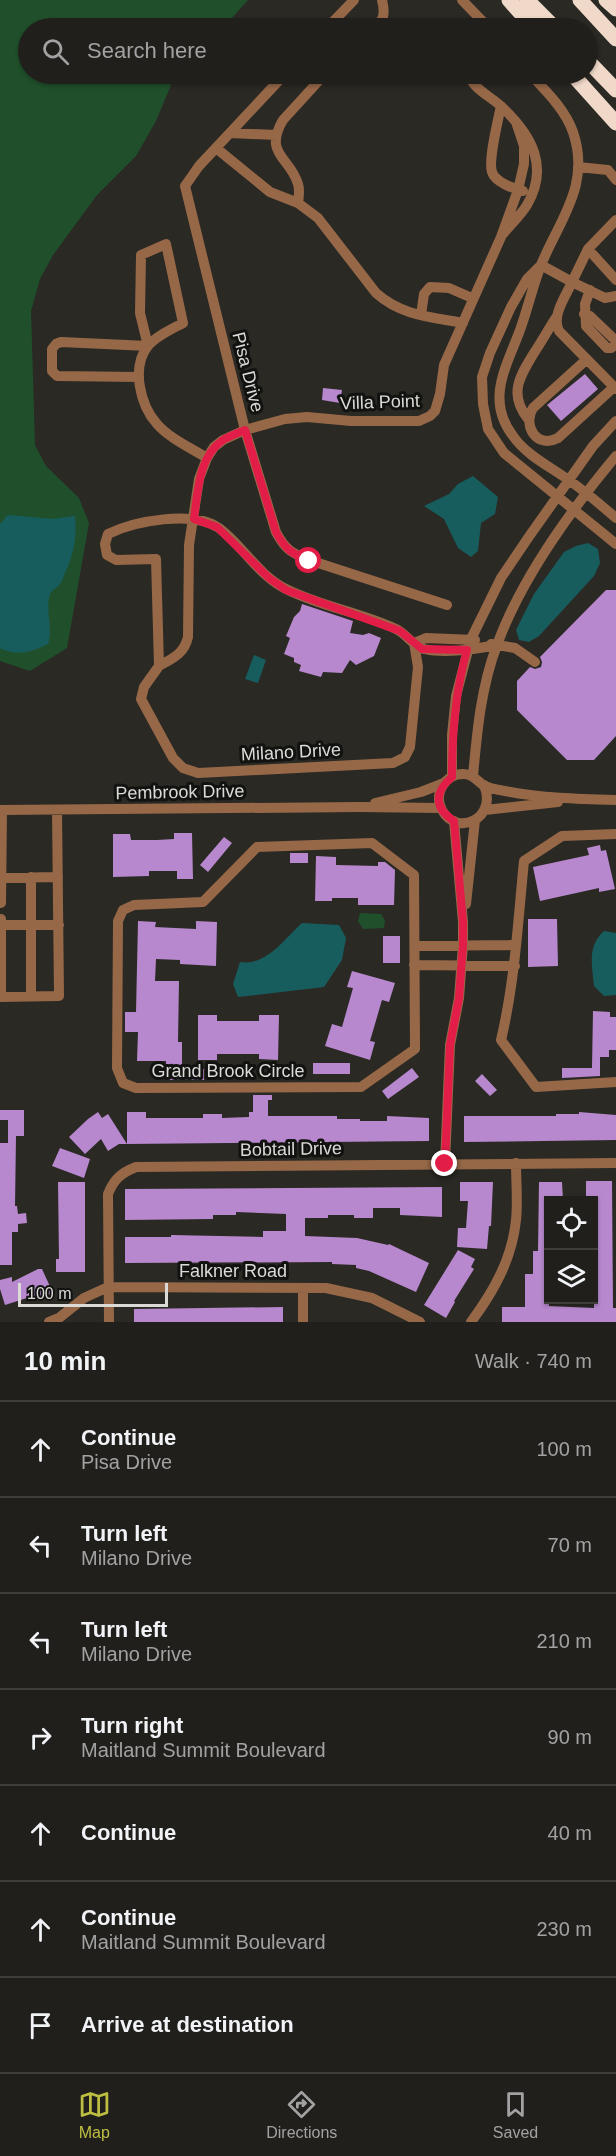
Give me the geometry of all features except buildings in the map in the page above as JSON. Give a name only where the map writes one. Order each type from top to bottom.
[{"type":"highway","points":[[509,0],[525,18]]},
{"type":"highway","points":[[527,0],[545,18]]},
{"type":"highway","points":[[580,0],[597,18]]},
{"type":"highway","points":[[606,0],[616,9]]},
{"type":"highway","points":[[598,20],[616,39]]},
{"type":"highway","points":[[598,71],[616,90]]},
{"type":"highway","points":[[581,84],[616,123]]},
{"type":"street","points":[[337,18],[354,0]]},
{"type":"street","points":[[382,0],[385,14],[383,18]]},
{"type":"street","points":[[462,0],[479,18]]},
{"type":"street","name":"Pisa Drive","points":[[276,84],[199,166],[185,186],[245,430],[276,532],[284,547],[309,561],[447,604]]},
{"type":"street","points":[[298,203],[298,182],[280,156],[275,141],[283,120],[316,84]]},
{"type":"street","name":"Villa Point","points":[[474,84],[477,89],[501,106],[516,122],[533,144],[535,155],[537,173],[532,193],[526,206],[501,237]]},
{"type":"street","points":[[538,84],[564,114],[573,131],[578,167],[568,212],[541,265],[520,331],[506,361],[499,388],[502,416],[512,436],[533,456],[569,480],[616,518]]},
{"type":"street","points":[[501,106],[491,172],[498,180],[518,190],[532,193]]},
{"type":"street","name":"Villa Point","points":[[245,430],[285,419],[307,417],[351,421],[419,421],[435,411],[441,394],[444,364],[501,237],[518,190],[524,164],[524,146],[516,122]]},
{"type":"street","points":[[230,133],[276,135]]},
{"type":"street","points":[[216,148],[270,192],[298,203],[318,218],[376,293],[387,303],[405,312],[463,323]]},
{"type":"street","points":[[578,167],[608,170],[616,180]]},
{"type":"street","points":[[528,419],[519,404],[517,391],[520,377],[557,315],[588,249],[616,220]]},
{"type":"street","points":[[148,346],[140,313],[141,255],[166,244],[183,323],[148,346],[139,366],[139,377],[145,407],[158,425],[207,458]]},
{"type":"street","points":[[588,249],[616,280]]},
{"type":"street","points":[[541,265],[605,298],[616,296]]},
{"type":"street","points":[[541,265],[527,279],[511,307],[482,377],[483,404],[488,429],[504,453],[558,496],[574,512],[616,543]]},
{"type":"street","points":[[421,315],[424,294],[430,287],[449,288],[472,298]]},
{"type":"street","points":[[590,290],[585,303],[586,326],[607,348],[611,348],[616,342]]},
{"type":"street","points":[[557,315],[556,324],[559,331],[613,382],[554,440],[536,438],[528,426],[528,419],[533,408],[587,359]]},
{"type":"street","points":[[139,377],[55,375],[52,371],[52,349],[61,342],[148,346]]},
{"type":"street","points":[[484,785],[487,793],[485,810],[475,820],[462,823],[445,816],[438,800],[439,792],[448,780],[456,696],[467,650],[501,578],[593,446],[616,421]]},
{"type":"street","name":"Milano Drive","points":[[245,430],[223,440],[207,458],[199,479],[189,546],[188,637],[179,655],[159,666],[144,687],[141,699],[173,758],[183,768],[198,773],[393,763],[405,757],[410,747],[418,667],[414,643]]},
{"type":"street","points":[[473,776],[477,729],[496,645],[541,557],[616,456]]},
{"type":"street","points":[[159,666],[156,559],[116,561],[107,555],[105,544],[108,534],[121,528],[166,519],[194,519],[217,527],[269,578],[286,590],[400,631],[422,649],[467,650],[496,645]]},
{"type":"street","points":[[414,643],[434,637],[471,639],[515,648],[535,662]]},
{"type":"street","points":[[434,637],[435,650]]},
{"type":"street","points":[[448,780],[465,774],[473,776],[484,785],[504,791],[582,800]]},
{"type":"street","name":"Pembrook Drive","points":[[360,807],[421,792],[448,780]]},
{"type":"street","points":[[485,810],[582,800],[616,800]]},
{"type":"street","name":"Pembrook Drive","points":[[1,810],[440,808]]},
{"type":"street","points":[[1,810],[2,903]]},
{"type":"street","points":[[57,810],[59,925],[59,996],[1,997],[1,922],[59,925]]},
{"type":"street","points":[[463,922],[472,863],[475,820]]},
{"type":"street","points":[[445,1164],[450,1045],[459,998],[463,945],[454,821]]},
{"type":"street","points":[[616,834],[562,836],[524,861],[515,966],[509,1009],[501,1040],[536,1087],[616,1082]]},
{"type":"street","name":"Grand Brook Circle","points":[[372,843],[414,875],[415,946],[415,1049],[361,1087],[136,1088],[123,1083],[117,1068],[118,921],[123,910],[134,905],[203,902],[257,847],[372,843]]},
{"type":"street","points":[[1,878],[58,876]]},
{"type":"street","points":[[31,877],[31,996]]},
{"type":"street","points":[[415,946],[515,945]]},
{"type":"street","points":[[414,965],[515,966]]},
{"type":"street","name":"Bobtail Drive","points":[[109,1322],[108,1194],[113,1181],[123,1172],[136,1167],[616,1163]]},
{"type":"street","points":[[471,1322],[504,1270],[512,1243],[517,1219],[516,1164]]},
{"type":"street","name":"Falkner Road","points":[[49,1322],[59,1318],[84,1298],[108,1287],[326,1288],[372,1298],[420,1322]]},
{"type":"street","points":[[303,1288],[303,1322]]},
{"type":"green space","points":[[0,0],[248,0],[232,18],[18,18],[18,84],[171,84],[156,121],[136,156],[97,195],[53,255],[40,279],[31,311],[35,445],[46,466],[79,498],[89,523],[67,648],[30,671],[0,661]]},
{"type":"green space","points":[[360,913],[381,914],[385,921],[384,928],[363,929],[358,921]]},
{"type":"water","points":[[473,476],[498,497],[495,514],[481,523],[478,551],[471,557],[458,548],[444,519],[424,506],[449,494],[458,484]]},
{"type":"water","points":[[8,515],[53,519],[75,516],[76,531],[71,557],[61,582],[49,598],[48,644],[25,652],[8,651],[1,649],[0,646],[0,524]]},
{"type":"water","points":[[588,543],[598,549],[600,563],[594,576],[539,636],[529,642],[519,640],[516,630],[534,594],[564,552]]},
{"type":"water","points":[[254,655],[266,660],[258,683],[245,679]]},
{"type":"water","points":[[302,923],[339,925],[346,938],[342,960],[324,987],[238,997],[233,984],[240,962],[259,960],[267,956]]},
{"type":"water","points":[[604,931],[616,933],[616,995],[604,996],[594,986],[593,949]]},
{"type":"route","points":[[309,561],[284,547],[276,532],[245,430],[223,440],[214,447],[207,458],[199,479],[194,519],[217,527],[269,578],[286,590],[400,631],[422,649],[467,650],[456,696],[452,735],[452,777],[444,783],[438,800],[445,816],[454,821],[463,922],[459,998],[450,1045],[447,1082],[445,1164]]}]
